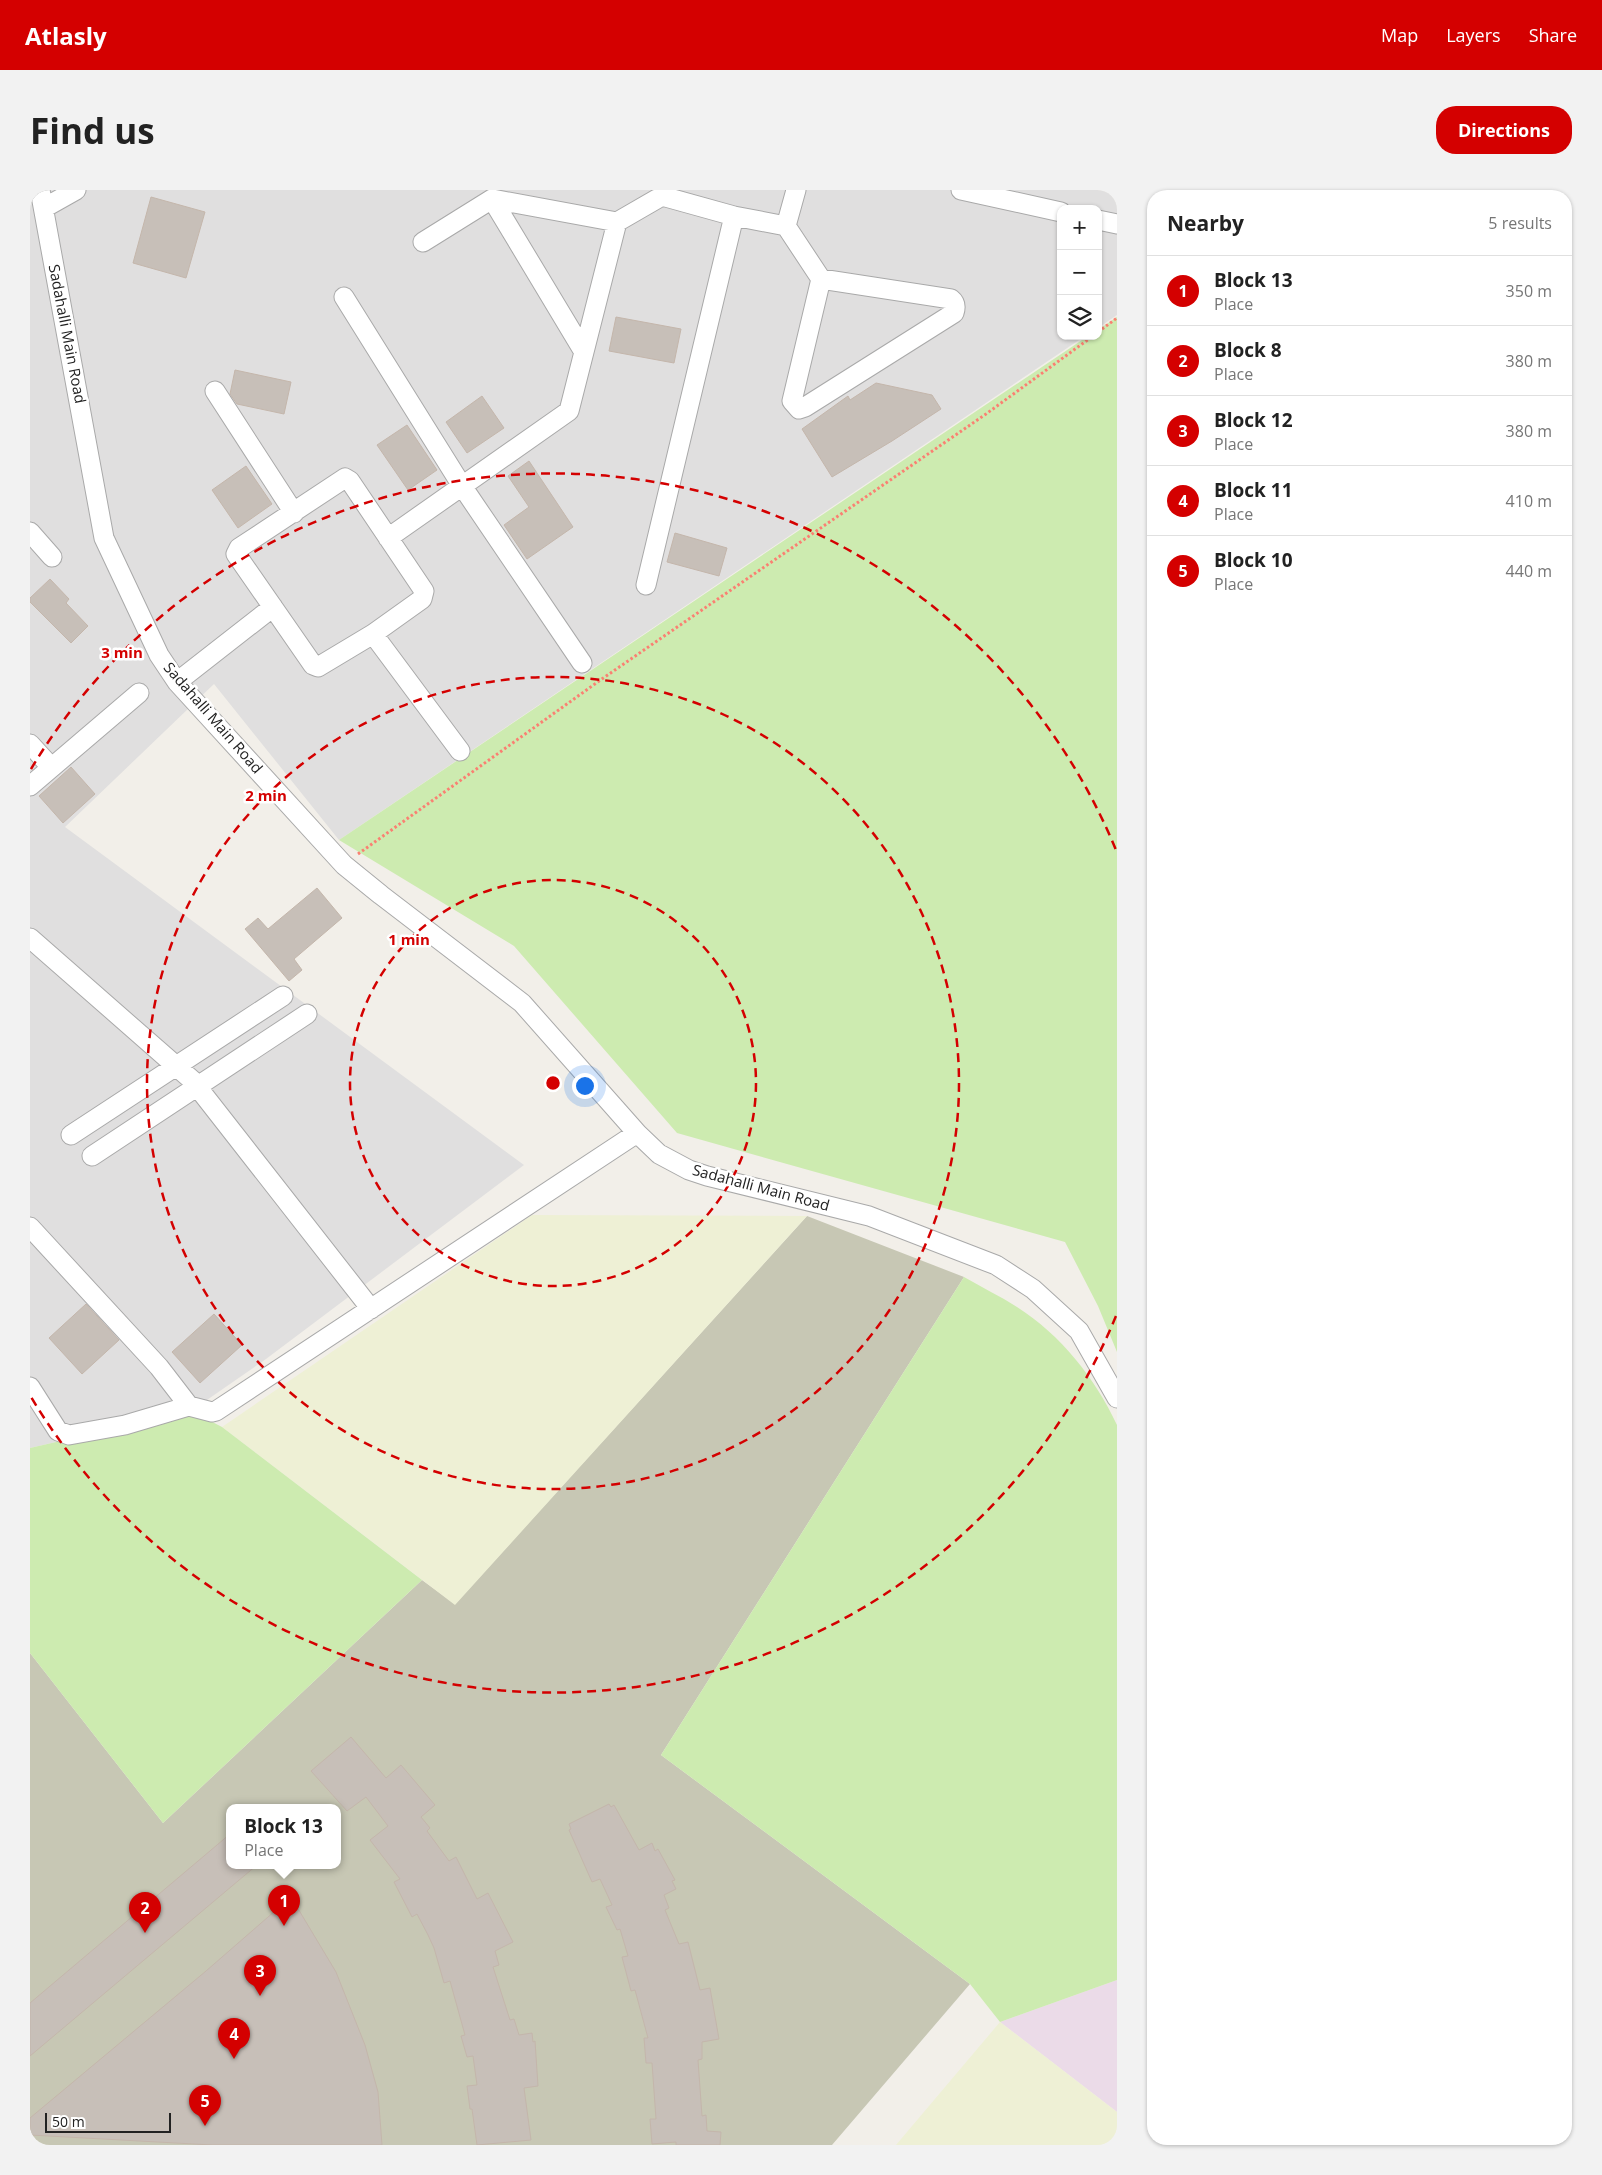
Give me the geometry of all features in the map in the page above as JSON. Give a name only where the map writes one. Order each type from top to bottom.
[{"type":"street","points":[[38,203],[76,190]]},
{"type":"street","points":[[786,226],[796,190]]},
{"type":"street","points":[[961,190],[1057,211]]},
{"type":"street","points":[[388,538],[569,411],[617,222],[662,193],[734,216],[786,226],[821,279],[792,401],[796,408],[805,407],[954,314],[956,306],[951,298],[821,279]]},
{"type":"street","points":[[423,242],[492,199],[617,222]]},
{"type":"street","points":[[492,199],[584,352]]},
{"type":"street","name":"Sadahalli Main Road","points":[[38,203],[47,227],[104,538],[159,655],[178,682],[344,864],[381,895],[522,1002],[637,1133],[659,1154],[689,1170],[869,1216],[996,1265],[1033,1289],[1079,1330],[1117,1398]]},
{"type":"street","points":[[646,585],[734,216]]},
{"type":"street","points":[[1102,221],[1117,224]]},
{"type":"street","points":[[344,297],[462,486],[582,663]]},
{"type":"street","points":[[215,391],[294,513]]},
{"type":"street","points":[[345,478],[350,481],[424,591],[422,600],[373,634],[318,667],[313,665],[238,557],[237,551],[294,513],[345,478]]},
{"type":"street","points":[[30,532],[52,557]]},
{"type":"street","points":[[178,682],[273,607]]},
{"type":"street","points":[[373,634],[460,751]]},
{"type":"street","points":[[30,786],[139,693]]},
{"type":"street","points":[[30,744],[51,767]]},
{"type":"street","points":[[30,938],[176,1066],[197,1087],[371,1309]]},
{"type":"street","points":[[71,1135],[283,996]]},
{"type":"street","points":[[92,1156],[307,1014]]},
{"type":"street","points":[[30,1387],[58,1431],[69,1435],[125,1425],[189,1406],[216,1412],[637,1133]]},
{"type":"street","points":[[30,1227],[159,1367],[189,1406]]},
{"type":"path","points":[[1102,329],[1117,318]]},
{"type":"path","points":[[344,864],[599,682],[986,414],[1088,340]]},
{"type":"shaded area","points":[[30,190],[1117,190],[1117,315],[1102,325],[1102,205],[1057,205],[1057,340],[1079,340],[339,840],[214,684],[65,827],[524,1165],[266,1359],[191,1411],[30,1448]]},
{"type":"shaded area","points":[[532,1215],[807,1216],[455,1605],[222,1427]]},
{"type":"shaded area","points":[[807,1216],[964,1277],[661,1755],[970,1984],[832,2145],[30,2145],[30,1653],[163,1823],[422,1580],[455,1604]]},
{"type":"shaded area","points":[[1117,1980],[1117,2112],[1000,2022]]},
{"type":"shaded area","points":[[1000,2022],[1117,2112],[1117,2145],[896,2145]]},
{"type":"green space","points":[[1117,317],[1117,1352],[1098,1306],[1065,1242],[677,1133],[514,946],[339,840],[1082,340],[1102,340],[1102,327]]},
{"type":"green space","points":[[964,1277],[1017,1307],[1033,1318],[1062,1344],[1087,1374],[1117,1425],[1117,1980],[1000,2022],[970,1984],[661,1755]]},
{"type":"green space","points":[[191,1411],[222,1427],[422,1580],[163,1823],[30,1653],[30,1448]]},
{"type":"building","points":[[151,197],[205,212],[186,278],[133,263]]},
{"type":"building","points":[[616,317],[681,329],[674,363],[609,351]]},
{"type":"building","points":[[235,370],[291,382],[284,414],[237,404],[230,394]]},
{"type":"building","points":[[876,383],[932,395],[941,409],[832,477],[802,429],[848,396],[850,400]]},
{"type":"building","points":[[482,396],[504,428],[467,453],[446,422]]},
{"type":"building","points":[[407,425],[437,470],[408,490],[377,445]]},
{"type":"building","points":[[529,461],[573,527],[527,559],[504,525],[529,507],[508,476]]},
{"type":"building","points":[[246,466],[272,504],[238,528],[212,490]]},
{"type":"building","points":[[675,533],[727,548],[719,576],[667,562]]},
{"type":"building","points":[[50,579],[69,599],[66,603],[88,626],[71,643],[30,602],[30,598]]},
{"type":"building","points":[[71,767],[95,794],[63,823],[39,796]]},
{"type":"building","points":[[317,888],[342,918],[294,959],[302,970],[289,981],[245,929],[258,918],[268,929]]},
{"type":"building","points":[[86,1304],[119,1340],[82,1374],[49,1338]]},
{"type":"building","points":[[214,1314],[242,1345],[200,1383],[172,1352]]},
{"type":"building","points":[[351,1737],[386,1778],[401,1765],[435,1805],[421,1817],[430,1828],[427,1831],[449,1861],[456,1857],[477,1899],[488,1893],[513,1942],[495,1951],[499,1965],[493,1967],[510,2020],[514,2019],[519,2035],[532,2033],[533,2042],[535,2041],[538,2086],[524,2088],[531,2140],[477,2145],[467,2086],[477,2085],[473,2056],[467,2057],[461,2036],[465,2035],[450,1981],[444,1983],[434,1948],[428,1935],[417,1914],[412,1917],[394,1882],[400,1879],[370,1840],[388,1826],[366,1797],[347,1811],[311,1771]]},
{"type":"building","points":[[609,1804],[611,1807],[614,1805],[639,1850],[652,1843],[655,1851],[658,1849],[675,1880],[672,1881],[676,1889],[664,1895],[669,1908],[665,1910],[679,1944],[688,1942],[700,1990],[710,1988],[719,2039],[702,2042],[702,2059],[698,2060],[702,2116],[706,2115],[707,2131],[721,2132],[720,2145],[676,2145],[676,2142],[652,2144],[650,2119],[656,2119],[652,2063],[646,2063],[644,2038],[648,2038],[635,1990],[631,1991],[622,1957],[628,1956],[620,1929],[617,1930],[606,1907],[612,1905],[600,1879],[592,1882],[569,1830],[571,1829],[569,1824]]},
{"type":"building","points":[[226,1837],[226,1869],[252,1869],[30,2056],[30,2003]]},
{"type":"building","points":[[291,1897],[336,1972],[365,2045],[378,2092],[382,2145],[212,2145],[30,2135],[30,2118],[206,1971]]},
{"type":"place","name":"Block 13","points":[[284,1926]]},
{"type":"place","name":"Block 8","points":[[145,1933]]},
{"type":"place","name":"Block 12","points":[[260,1996]]},
{"type":"place","name":"Block 11","points":[[234,2059]]},
{"type":"place","name":"Block 10","points":[[205,2126]]}]
